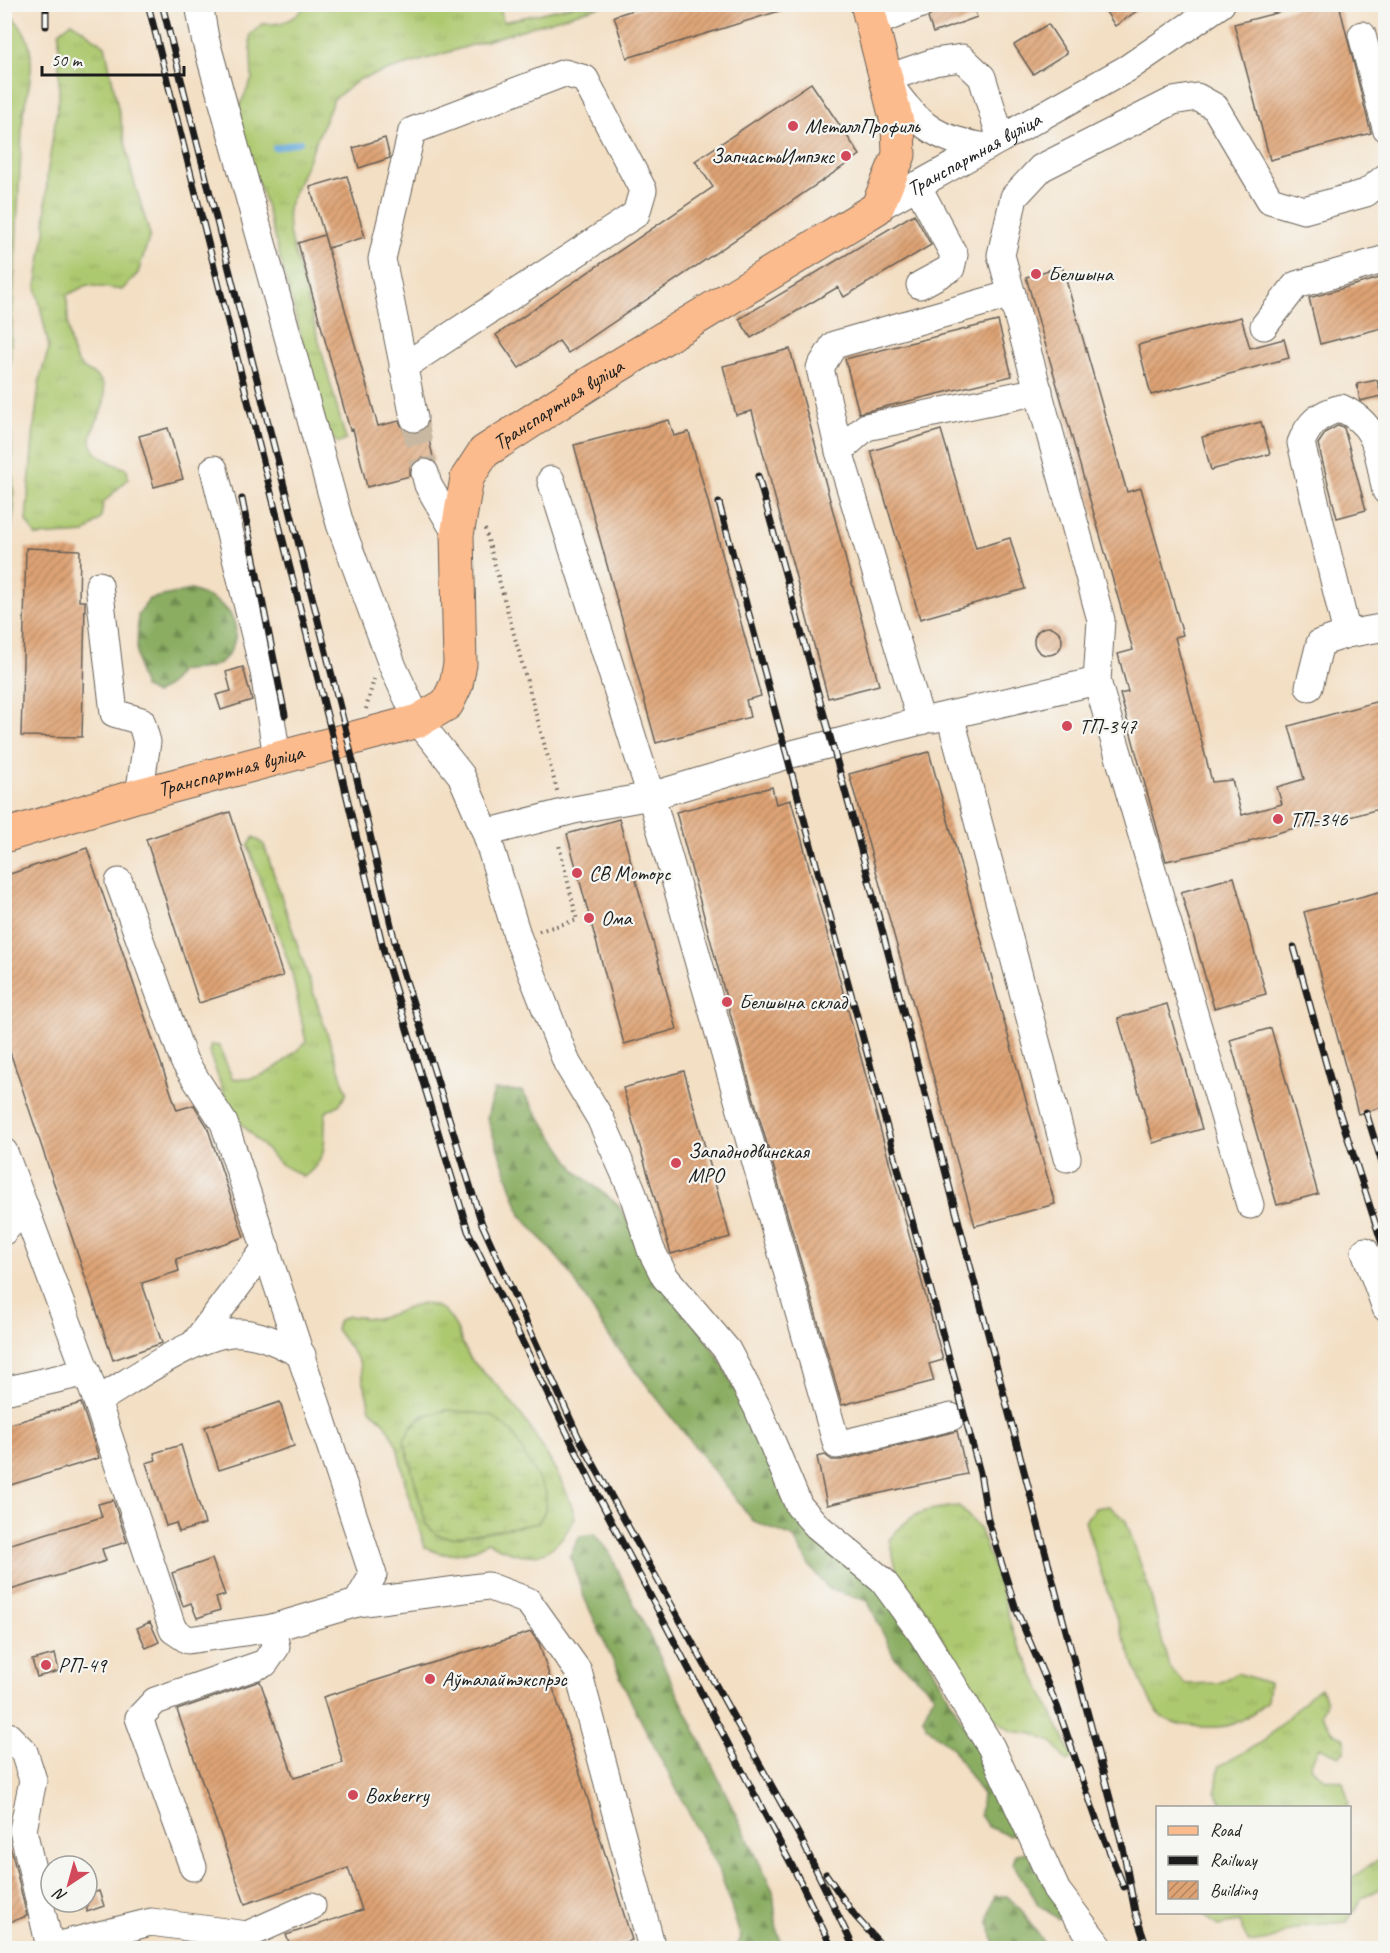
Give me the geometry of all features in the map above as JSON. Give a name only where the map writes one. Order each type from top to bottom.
[{"type":"main road","points":[[870,14],[898,126],[898,155],[877,208]]},
{"type":"main road","name":"Транспартная вуліца","points":[[4,836],[139,795],[418,721],[447,704],[456,685],[460,664],[471,532],[467,478],[484,452],[597,379],[877,208]]},
{"type":"street","points":[[199,4],[205,38],[340,524],[393,667],[418,721],[461,775],[486,833],[518,938],[567,1063],[600,1118],[627,1178],[651,1250],[665,1277],[727,1350],[757,1407],[799,1506],[817,1526],[883,1581],[922,1634],[991,1747],[1056,1891],[1100,1948]]},
{"type":"street","points":[[870,14],[921,4]]},
{"type":"street","name":"Транспартная вуліца","points":[[877,208],[1128,68],[1221,4]]},
{"type":"street","points":[[1362,35],[1386,128]]},
{"type":"street","points":[[962,58],[982,77],[994,143],[956,142],[929,130],[910,111],[885,79],[934,62],[962,58]]},
{"type":"street","points":[[403,367],[636,214],[643,190],[585,79],[564,73],[412,131],[382,259],[403,367],[414,418]]},
{"type":"street","points":[[1250,1205],[1097,681],[1101,620],[1001,255],[1014,197],[1041,168],[1173,101],[1197,98],[1215,107],[1270,200],[1304,210],[1366,193],[1386,177]]},
{"type":"street","points":[[917,185],[954,255],[951,268],[920,285]]},
{"type":"street","points":[[1263,326],[1296,285],[1386,259]]},
{"type":"street","points":[[921,721],[838,451],[820,368],[834,345],[1012,294]]},
{"type":"street","points":[[838,451],[866,427],[1039,390]]},
{"type":"street","points":[[1347,634],[1301,443],[1307,427],[1322,414],[1341,408],[1359,416],[1372,432],[1386,491]]},
{"type":"street","points":[[214,469],[264,672],[277,758]]},
{"type":"street","points":[[425,473],[428,485],[471,532]]},
{"type":"street","points":[[551,480],[651,796],[837,1446],[951,1417]]},
{"type":"street","points":[[99,585],[114,712],[141,721],[147,742],[139,795]]},
{"type":"street","points":[[1309,687],[1320,643],[1347,634],[1386,627]]},
{"type":"street","points":[[486,833],[564,813],[651,796],[788,755],[921,721],[1097,681]]},
{"type":"street","points":[[950,715],[1067,1158]]},
{"type":"street","points":[[118,882],[184,1061],[224,1123],[302,1355],[373,1575],[357,1603]]},
{"type":"street","points":[[4,1152],[87,1372],[174,1630],[188,1640],[272,1628],[357,1603],[488,1586],[528,1601],[578,1671],[652,1948]]},
{"type":"street","points":[[4,1231],[25,1207]]},
{"type":"street","points":[[194,1344],[266,1248]]},
{"type":"street","points":[[1365,1251],[1386,1308]]},
{"type":"street","points":[[97,1401],[209,1337],[240,1332],[274,1340],[302,1355]]},
{"type":"street","points":[[4,1391],[87,1372]]},
{"type":"street","points":[[193,1867],[139,1718],[155,1701],[265,1663],[276,1647],[272,1628]]},
{"type":"street","points":[[4,1736],[8,1736],[24,1752],[33,1780],[23,1830],[49,1948],[151,1922],[247,1935],[312,1906]]},
{"type":"path","points":[[471,532],[564,813]]},
{"type":"path","points":[[518,938],[577,920],[559,845]]},
{"type":"green space","points":[[305,5],[500,5],[503,22],[576,5],[604,5],[360,79],[334,99],[288,208],[289,232],[346,440],[339,443],[327,435],[266,205],[245,147],[239,107],[252,79],[250,35],[262,24],[281,23],[292,18]]},
{"type":"green space","points":[[5,7],[25,34],[29,43],[31,63],[23,113],[9,378],[14,509],[5,574]]},
{"type":"green space","points":[[72,22],[105,46],[132,174],[150,235],[138,273],[122,290],[87,285],[67,295],[70,343],[73,353],[82,367],[101,381],[104,389],[104,401],[91,442],[95,451],[106,460],[127,469],[128,479],[103,503],[101,518],[85,533],[36,536],[26,521],[40,378],[49,348],[36,287],[45,233],[47,175],[59,97],[59,32]]},
{"type":"green space","points":[[191,590],[216,601],[228,611],[235,626],[234,642],[231,650],[220,662],[205,668],[180,671],[170,684],[155,694],[144,687],[139,673],[138,615],[149,599]]},
{"type":"green space","points":[[254,837],[264,845],[347,1093],[340,1104],[326,1112],[322,1155],[319,1162],[304,1177],[280,1164],[231,1113],[209,1052],[211,1045],[219,1046],[232,1078],[253,1078],[281,1064],[306,1042],[292,973],[248,845]]},
{"type":"green space","points":[[494,1090],[522,1091],[577,1172],[618,1205],[646,1252],[718,1357],[786,1489],[851,1552],[922,1649],[1024,1832],[1008,1835],[988,1827],[980,1815],[982,1794],[952,1748],[928,1728],[923,1718],[934,1694],[894,1657],[868,1601],[829,1589],[809,1565],[793,1537],[753,1521],[610,1338],[568,1270],[521,1215],[487,1118]]},
{"type":"green space","points":[[422,1303],[443,1310],[448,1315],[470,1358],[502,1391],[523,1418],[563,1486],[575,1518],[557,1543],[548,1550],[538,1554],[516,1554],[488,1542],[473,1550],[457,1554],[441,1553],[425,1547],[407,1491],[397,1446],[385,1423],[370,1409],[359,1361],[336,1329],[339,1320],[348,1316],[378,1319]],"holes":[[[448,1410],[524,1526],[488,1530],[411,1426],[422,1416]]]},
{"type":"green space","points":[[448,1410],[491,1415],[512,1432],[546,1493],[545,1511],[538,1523],[451,1538],[437,1535],[426,1524],[404,1440],[412,1426],[421,1419]]},
{"type":"green space","points":[[959,1506],[979,1528],[998,1580],[1013,1632],[1073,1757],[1067,1762],[1052,1742],[1033,1734],[1011,1731],[985,1711],[926,1611],[897,1571],[889,1540],[897,1530],[919,1514]]},
{"type":"green space","points":[[1109,1506],[1126,1521],[1150,1592],[1169,1667],[1185,1684],[1219,1683],[1237,1673],[1269,1683],[1267,1701],[1256,1711],[1226,1726],[1207,1727],[1168,1720],[1162,1717],[1153,1705],[1142,1684],[1119,1625],[1085,1521],[1095,1508]]},
{"type":"green space","points":[[595,1534],[608,1550],[773,1891],[777,1931],[784,1948],[736,1948],[741,1938],[721,1875],[633,1705],[584,1597],[570,1555],[580,1536]]},
{"type":"green space","points":[[1321,1688],[1326,1702],[1321,1715],[1333,1732],[1345,1739],[1345,1750],[1339,1756],[1319,1747],[1310,1766],[1323,1778],[1343,1782],[1349,1802],[1347,1806],[1223,1806],[1216,1792],[1219,1766],[1264,1741],[1309,1696]]},
{"type":"green space","points":[[1028,1852],[1064,1911],[1058,1919],[1039,1905],[1013,1864],[1016,1854]]},
{"type":"green space","points":[[1385,1855],[1385,1886],[1361,1899],[1347,1922],[1302,1926],[1269,1940],[1249,1943],[1239,1922],[1218,1926],[1202,1914],[1351,1914],[1351,1878]]},
{"type":"green space","points":[[995,1896],[1007,1896],[1023,1912],[1047,1948],[999,1948],[992,1936],[989,1922],[990,1909]]},
{"type":"building","points":[[652,4],[788,4],[789,8],[627,58],[614,16]]},
{"type":"building","points":[[950,4],[972,4],[977,17],[933,33],[928,18],[935,10]]},
{"type":"building","points":[[1101,4],[1147,4],[1115,26]]},
{"type":"building","points":[[1311,4],[1339,4],[1371,133],[1270,160],[1234,24]]},
{"type":"building","points":[[1048,24],[1067,53],[1033,74],[1014,45]]},
{"type":"building","points":[[811,83],[860,155],[568,353],[559,341],[519,368],[496,335],[713,187],[695,161]]},
{"type":"building","points":[[385,138],[390,158],[359,168],[353,148]]},
{"type":"building","points":[[347,176],[365,237],[328,248],[310,187]]},
{"type":"building","points":[[914,214],[931,245],[844,297],[838,287],[751,338],[739,319]]},
{"type":"building","points":[[324,235],[378,426],[399,421],[403,429],[417,433],[426,427],[434,461],[422,458],[415,461],[410,468],[410,476],[367,487],[353,429],[350,430],[298,243]]},
{"type":"building","points":[[1062,266],[1127,492],[1141,488],[1183,635],[1175,637],[1212,782],[1232,780],[1242,815],[1282,804],[1277,787],[1304,779],[1289,726],[1386,699],[1386,807],[1317,826],[1316,822],[1249,841],[1249,843],[1166,861],[1120,694],[1128,692],[1118,654],[1133,650],[1026,277]]},
{"type":"building","points":[[1386,276],[1386,327],[1320,344],[1309,298]]},
{"type":"building","points":[[1241,317],[1250,348],[1284,339],[1289,358],[1151,395],[1138,345]]},
{"type":"building","points":[[998,321],[1012,376],[859,413],[845,359]]},
{"type":"building","points":[[790,349],[879,685],[828,698],[752,411],[736,415],[723,366]]},
{"type":"building","points":[[1377,380],[1381,396],[1360,401],[1357,384]]},
{"type":"building","points":[[669,420],[674,436],[689,432],[761,696],[746,700],[750,717],[656,743],[574,445]]},
{"type":"building","points":[[1261,422],[1270,454],[1211,470],[1202,437]]},
{"type":"building","points":[[1339,425],[1344,428],[1366,510],[1337,518],[1318,444],[1326,432]]},
{"type":"building","points":[[168,428],[183,479],[154,487],[139,436]]},
{"type":"building","points":[[941,430],[976,548],[1010,538],[1025,589],[920,619],[871,451]]},
{"type":"building","points":[[26,548],[80,550],[79,601],[85,601],[82,737],[21,736]]},
{"type":"building","points":[[1048,627],[1058,631],[1062,641],[1058,651],[1048,655],[1038,651],[1034,641],[1038,631]]},
{"type":"building","points":[[243,667],[252,700],[221,710],[216,695],[231,691],[226,672]]},
{"type":"building","points":[[929,752],[1055,1204],[975,1226],[849,774]]},
{"type":"building","points":[[772,787],[776,804],[791,800],[943,1360],[929,1364],[934,1381],[842,1405],[742,1057],[676,812]]},
{"type":"building","points":[[230,812],[283,976],[199,1003],[146,839]]},
{"type":"building","points":[[619,819],[677,1029],[624,1044],[567,834]]},
{"type":"building","points":[[87,848],[177,1110],[194,1105],[207,1126],[244,1237],[176,1259],[179,1271],[142,1283],[162,1343],[113,1360],[4,1034],[4,876]]},
{"type":"building","points":[[1234,877],[1266,994],[1214,1008],[1181,892]]},
{"type":"building","points":[[1386,890],[1386,1106],[1358,1114],[1304,912]]},
{"type":"building","points":[[1167,1004],[1202,1129],[1153,1143],[1118,1018]]},
{"type":"building","points":[[1271,1028],[1318,1194],[1277,1205],[1230,1040]]},
{"type":"building","name":"Западнодвинская МРО","points":[[684,1071],[730,1237],[671,1254],[623,1088]]},
{"type":"building","points":[[280,1402],[294,1446],[219,1470],[205,1427]]},
{"type":"building","points":[[81,1403],[99,1458],[4,1487],[4,1426]]},
{"type":"building","points":[[957,1431],[967,1474],[827,1505],[817,1457],[825,1455],[832,1460],[841,1460]]},
{"type":"building","points":[[181,1445],[205,1524],[179,1532],[176,1523],[166,1526],[146,1463],[156,1460],[154,1453]]},
{"type":"building","points":[[113,1500],[127,1542],[102,1549],[106,1561],[4,1592],[4,1546],[102,1517],[98,1504]]},
{"type":"building","points":[[212,1559],[225,1595],[216,1598],[220,1610],[197,1618],[191,1603],[183,1606],[172,1573]]},
{"type":"building","points":[[150,1622],[159,1642],[146,1648],[137,1628]]},
{"type":"building","points":[[531,1632],[539,1643],[632,1940],[606,1948],[291,1948],[286,1935],[362,1910],[348,1868],[245,1904],[177,1710],[260,1681],[294,1778],[343,1763],[323,1697]]},
{"type":"building","name":"РП-49","points":[[55,1654],[59,1671],[37,1677],[32,1660]]},
{"type":"building","points":[[4,1838],[7,1838],[12,1853],[27,1916],[4,1924]]},
{"type":"building","points":[[99,1891],[104,1906],[99,1908]]},
{"type":"waterway","points":[[275,148],[300,142]]},
{"type":"tunnel","points":[[414,418],[425,473]]},
{"type":"railway","points":[[46,4],[46,26]]},
{"type":"railway","points":[[148,4],[334,743],[385,956],[468,1231],[598,1496],[801,1883],[832,1948]]},
{"type":"railway","points":[[162,4],[344,723],[398,955],[482,1224],[578,1436],[800,1837],[854,1948]]},
{"type":"railway","points":[[758,476],[855,827],[1123,1848],[1135,1912],[1147,1948]]},
{"type":"railway","points":[[242,499],[285,715]]},
{"type":"railway","points":[[719,503],[980,1473],[988,1520],[1016,1609],[1057,1706],[1097,1821],[1124,1887]]},
{"type":"railway","points":[[1294,947],[1339,1111],[1386,1256]]},
{"type":"railway","points":[[1366,1112],[1386,1176]]},
{"type":"railway","points":[[826,1874],[855,1916],[884,1948]]},
{"type":"place","name":"МеталлПрофиль","points":[[793,126]]},
{"type":"place","name":"ЗапчастьИмпэкс","points":[[846,156]]},
{"type":"place","name":"Белшына","points":[[1036,274]]},
{"type":"place","name":"ТП-347","points":[[1067,726]]},
{"type":"place","name":"ТП-346","points":[[1278,819]]},
{"type":"place","name":"СВ Моторс","points":[[577,873]]},
{"type":"place","name":"Ома","points":[[589,918]]},
{"type":"place","name":"Белшына склад","points":[[727,1002]]},
{"type":"place","name":"Западнодвинская МРО","points":[[676,1163]]},
{"type":"place","name":"РП-49","points":[[46,1665]]},
{"type":"place","name":"Аўталайтэкспрэс","points":[[430,1679]]},
{"type":"place","name":"Boxberry","points":[[353,1795]]}]
